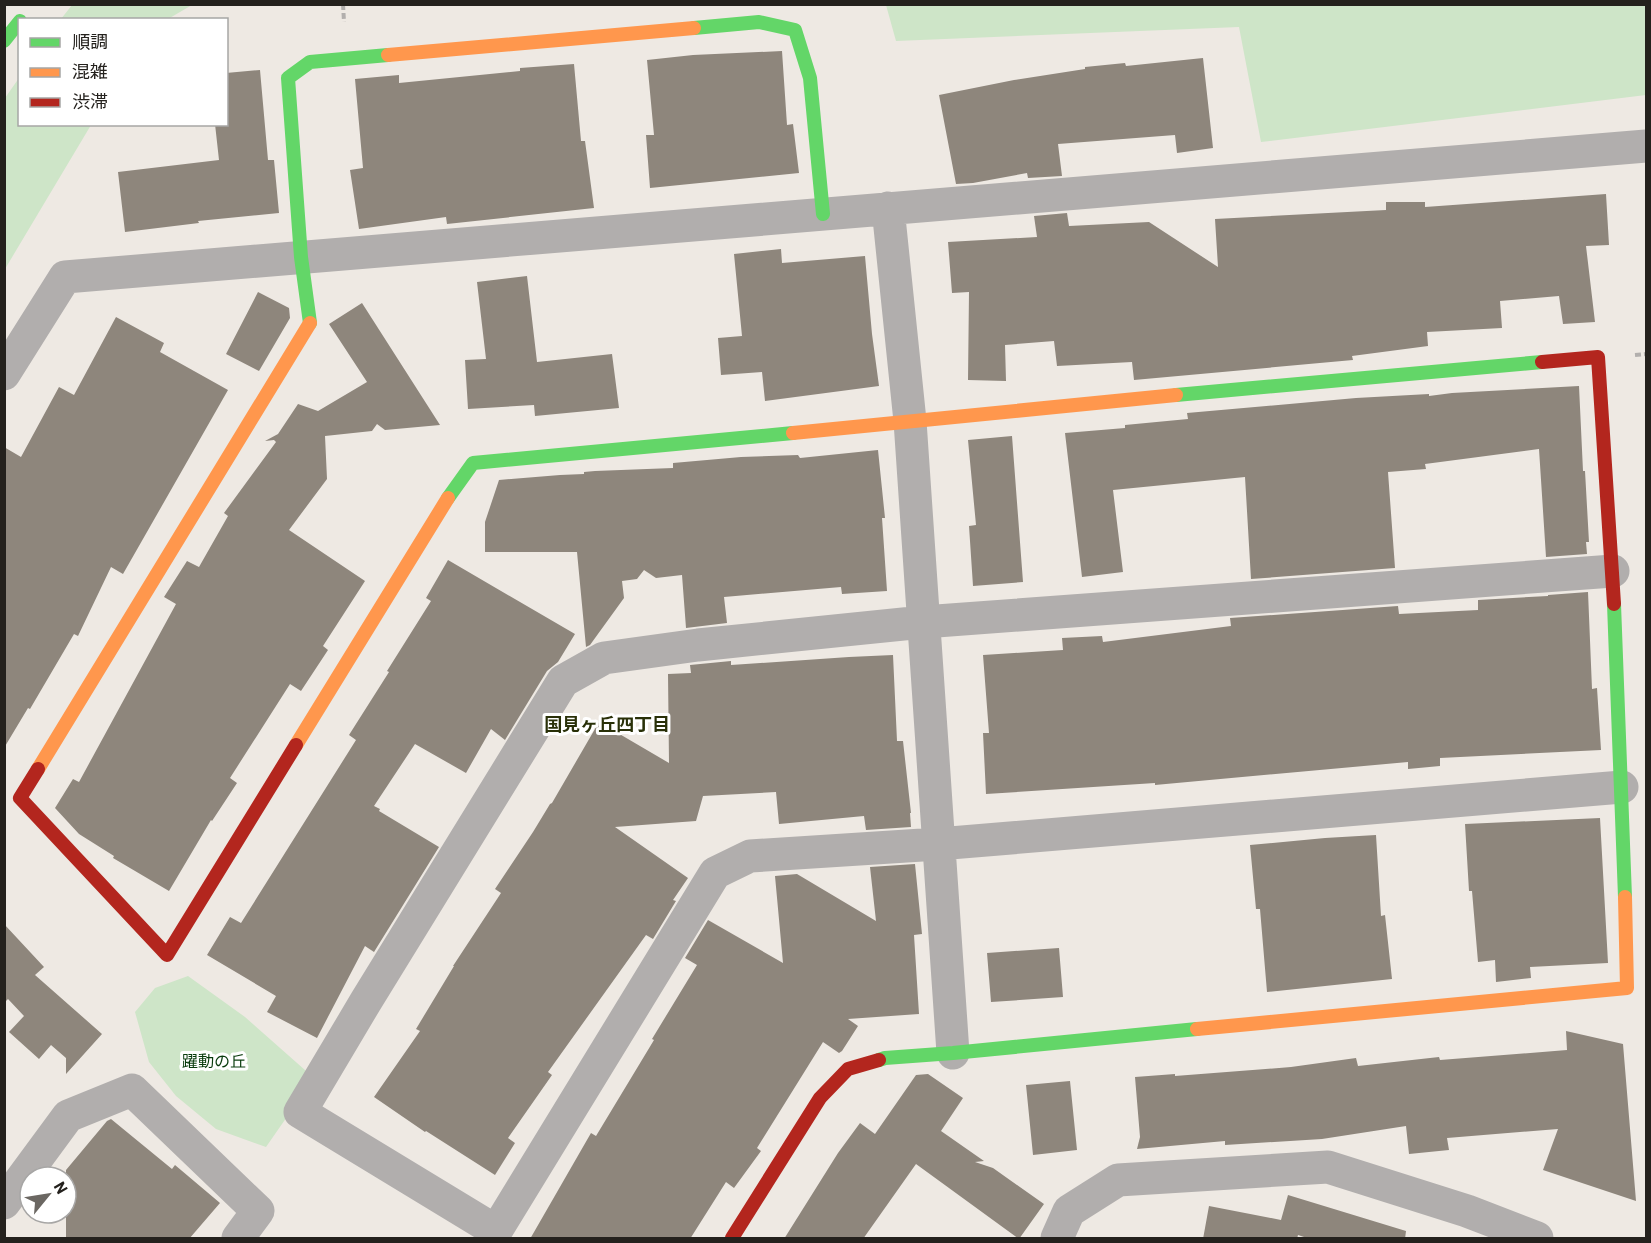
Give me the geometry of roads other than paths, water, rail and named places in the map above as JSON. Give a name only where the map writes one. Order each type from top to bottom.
[{"type":"street","points":[[732,1239],[820,1098],[848,1069],[885,1058],[1626,988],[1622,788],[1613,571],[1598,357],[1122,400],[473,463],[441,507],[167,955],[20,798],[310,323],[301,257],[288,78],[310,62],[759,22],[795,30],[810,78],[823,214]]},
{"type":"street","points":[[4,41],[18,23]]},
{"type":"street","points":[[4,374],[65,277],[1647,146]]},
{"type":"street","points":[[888,208],[910,421],[952,1053]]},
{"type":"street","points":[[1613,571],[923,622],[698,645],[604,658],[563,681],[300,1112],[496,1232],[716,873],[750,856],[938,844],[1622,788]]},
{"type":"street","points":[[4,1203],[68,1116],[132,1090],[258,1211],[238,1239]]},
{"type":"street","points":[[1058,1239],[1069,1212],[1118,1180],[1328,1167],[1467,1211],[1537,1239]]},
{"type":"district","name":"国見ヶ丘四丁目","points":[[607,724]]},
{"type":"park label","name":"躍動の丘","points":[[214,1060]]}]
